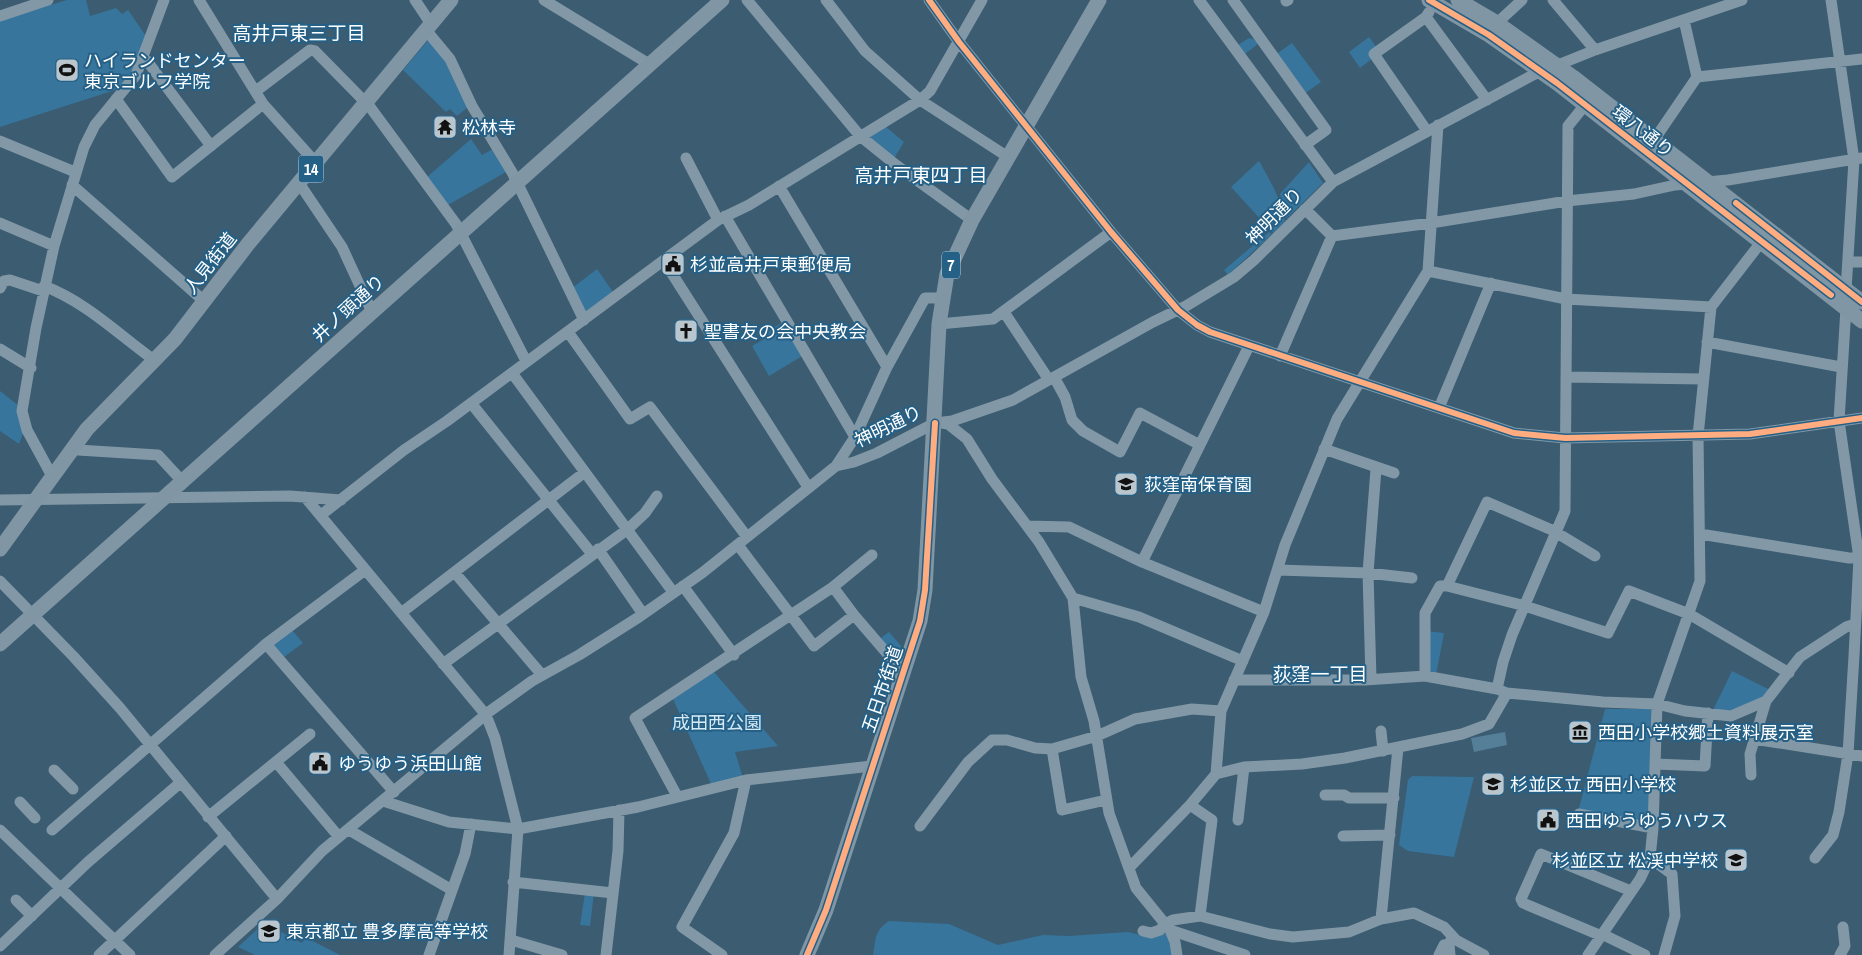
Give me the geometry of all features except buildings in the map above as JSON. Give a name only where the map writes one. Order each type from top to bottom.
[{"type":"main road","name":"人見街道","points":[[0,549],[87,429],[174,340],[299,183],[451,0]]},
{"type":"main road","name":"井ノ頭通り","points":[[0,644],[722,0]]},
{"type":"main road","name":"五日市街道","points":[[808,955],[826,910],[920,621],[925,590],[939,324],[942,298],[950,268],[972,220],[1099,0]]},
{"type":"main road","name":"環八通り","points":[[1458,0],[1497,23],[1558,66],[1862,302]]},
{"type":"main road","name":"環八通り","points":[[1431,1],[1488,35],[1542,72],[1762,241],[1862,321]]},
{"type":"street","points":[[0,16],[48,0]]},
{"type":"street","points":[[52,476],[27,430],[22,411],[44,288],[75,172],[95,125],[136,75],[144,58],[164,0]]},
{"type":"street","points":[[198,0],[263,104],[316,163]]},
{"type":"street","points":[[414,0],[428,27],[450,59],[472,106],[517,182],[584,320]]},
{"type":"street","points":[[544,0],[649,64]]},
{"type":"street","points":[[747,0],[860,136],[896,165],[972,220]]},
{"type":"street","points":[[826,0],[865,51],[920,100],[1008,156]]},
{"type":"street","points":[[929,0],[960,42],[1111,232],[1178,310],[1197,325],[1210,332],[1514,433],[1531,436],[1565,438],[1750,434],[1862,418]]},
{"type":"street","points":[[321,515],[404,450],[512,373],[526,360],[568,332],[721,218],[749,205],[920,100],[930,92],[960,42],[982,0]]},
{"type":"street","points":[[1199,0],[1333,182]]},
{"type":"street","points":[[1233,0],[1326,130],[1305,145]]},
{"type":"street","points":[[1497,23],[1522,0]]},
{"type":"street","points":[[1553,0],[1595,50]]},
{"type":"street","name":"神明通り","points":[[836,466],[854,462],[877,452],[934,423],[952,421],[1013,400],[1178,310],[1234,277],[1254,260],[1333,182],[1438,125],[1542,72],[1595,50],[1742,0]]},
{"type":"street","points":[[1831,0],[1839,61],[1858,159],[1846,290]]},
{"type":"street","points":[[1427,131],[1374,54],[1426,17],[1431,1]]},
{"type":"street","points":[[1426,17],[1487,100]]},
{"type":"street","points":[[1684,20],[1698,77]]},
{"type":"street","points":[[256,91],[310,50],[315,51],[366,103],[421,175],[460,233],[526,360]]},
{"type":"street","points":[[144,58],[211,146]]},
{"type":"street","points":[[1654,140],[1698,77],[1862,59]]},
{"type":"street","points":[[116,99],[172,177],[263,104]]},
{"type":"street","points":[[1216,774],[1244,767],[1302,764],[1398,748],[1462,734],[1489,724],[1502,691],[1503,662],[1565,511],[1568,126],[1586,105]]},
{"type":"street","points":[[1129,868],[1190,805],[1216,774],[1221,711],[1264,612],[1279,570],[1285,546],[1324,449],[1337,419],[1428,271],[1438,125]]},
{"type":"street","points":[[0,141],[75,172]]},
{"type":"street","points":[[686,158],[855,437]]},
{"type":"street","points":[[1332,236],[1431,223],[1567,201],[1634,194],[1686,184],[1858,159]]},
{"type":"street","points":[[299,183],[342,248],[372,312]]},
{"type":"street","points":[[72,185],[204,301]]},
{"type":"street","points":[[779,186],[887,367]]},
{"type":"street","points":[[1305,209],[1332,236]]},
{"type":"street","points":[[0,223],[54,246]]},
{"type":"street","points":[[939,324],[993,319],[1111,232]]},
{"type":"street","points":[[1280,356],[1332,236]]},
{"type":"street","points":[[1588,955],[1648,867],[1654,828],[1657,704],[1700,581],[1698,436],[1711,307],[1762,241]]},
{"type":"street","points":[[664,261],[808,487]]},
{"type":"street","points":[[1848,262],[1862,262]]},
{"type":"street","points":[[1428,271],[1566,299],[1711,307]]},
{"type":"street","points":[[0,288],[4,281],[10,280],[65,294],[154,360]]},
{"type":"street","points":[[1438,408],[1491,283]]},
{"type":"street","points":[[215,955],[277,899],[314,858],[486,715],[542,675],[579,655],[643,614],[743,541],[836,466],[855,437],[887,367],[925,298],[942,298]]},
{"type":"street","points":[[1815,858],[1833,835],[1839,812],[1848,754],[1858,657],[1855,624],[1860,558],[1839,421],[1846,308]]},
{"type":"street","points":[[1004,312],[1065,397],[1072,420],[1083,430],[1120,452],[1140,413],[1200,445]]},
{"type":"street","points":[[568,332],[630,419],[650,407],[814,646],[854,615]]},
{"type":"street","points":[[1707,342],[1841,367]]},
{"type":"street","points":[[1142,562],[1249,346]]},
{"type":"street","points":[[0,348],[31,368]]},
{"type":"street","points":[[512,373],[628,529],[734,655]]},
{"type":"street","points":[[1566,377],[1703,379]]},
{"type":"street","points":[[471,403],[595,551],[643,614]]},
{"type":"street","points":[[934,423],[948,424],[967,439],[992,479],[1028,526],[1073,598],[1081,678],[1097,736],[1106,800],[1136,888],[1167,927],[1175,942],[1177,955]]},
{"type":"street","points":[[1324,449],[1376,469],[1394,473]]},
{"type":"street","points":[[78,450],[158,455],[182,481]]},
{"type":"street","points":[[1371,679],[1368,573],[1376,469]]},
{"type":"street","points":[[401,613],[585,472]]},
{"type":"street","points":[[443,664],[595,551],[628,529],[645,513],[657,496]]},
{"type":"street","points":[[0,500],[305,497],[341,500]]},
{"type":"street","points":[[305,497],[486,715],[495,738],[518,828],[509,955]]},
{"type":"street","points":[[1448,586],[1487,502],[1555,533],[1595,556]]},
{"type":"street","points":[[1028,526],[1069,527],[1142,562],[1264,612]]},
{"type":"street","points":[[1700,534],[1860,558]]},
{"type":"street","points":[[677,796],[635,718],[734,655],[833,588],[872,555]]},
{"type":"street","points":[[52,830],[266,644],[365,570]]},
{"type":"street","points":[[1279,570],[1368,573],[1412,578]]},
{"type":"street","points":[[455,573],[542,675]]},
{"type":"street","points":[[0,581],[74,656],[277,899]]},
{"type":"street","points":[[1425,676],[1425,613],[1440,586],[1448,586],[1525,606],[1608,633],[1629,591],[1689,614],[1789,673]]},
{"type":"street","points":[[833,588],[903,672]]},
{"type":"street","points":[[1073,598],[1139,617],[1243,661]]},
{"type":"street","points":[[1751,775],[1750,754],[1766,701],[1800,656],[1846,627],[1855,624]]},
{"type":"street","points":[[266,644],[394,792]]},
{"type":"street","points":[[1234,680],[1371,679],[1425,676],[1502,691],[1603,702],[1657,704],[1731,716],[1766,701]]},
{"type":"street","points":[[920,826],[968,762],[992,740],[1006,740],[1034,748],[1052,749],[1097,736],[1135,719],[1192,710],[1221,711]]},
{"type":"street","points":[[1655,764],[1705,766],[1708,713]]},
{"type":"street","points":[[1381,731],[1383,750]]},
{"type":"street","points":[[208,817],[310,734]]},
{"type":"street","points":[[1754,739],[1862,756]]},
{"type":"street","points":[[1381,919],[1398,748]]},
{"type":"street","points":[[1052,749],[1062,810],[1106,800]]},
{"type":"street","points":[[276,762],[339,837]]},
{"type":"street","points":[[383,801],[428,817],[471,824],[518,828],[619,810],[746,780],[872,766]]},
{"type":"street","points":[[1238,820],[1244,767]]},
{"type":"street","points":[[54,770],[74,789]]},
{"type":"street","points":[[722,955],[682,927],[734,833],[746,780]]},
{"type":"street","points":[[0,946],[61,887],[180,783]]},
{"type":"street","points":[[1325,795],[1344,795],[1349,798],[1394,798]]},
{"type":"street","points":[[20,802],[35,818]]},
{"type":"street","points":[[1190,805],[1212,820],[1200,916]]},
{"type":"street","points":[[606,955],[618,851],[619,810]]},
{"type":"street","points":[[1579,814],[1654,828]]},
{"type":"street","points":[[428,955],[465,854],[471,824]]},
{"type":"street","points":[[0,830],[130,955]]},
{"type":"street","points":[[349,830],[452,890]]},
{"type":"street","points":[[1343,836],[1390,835]]},
{"type":"street","points":[[99,955],[226,836]]},
{"type":"street","points":[[1631,891],[1541,854],[1521,899],[1523,903],[1602,935],[1645,955]]},
{"type":"street","points":[[1650,858],[1672,874],[1675,916],[1664,955]]},
{"type":"street","points":[[513,882],[613,893]]},
{"type":"street","points":[[16,900],[32,916]]},
{"type":"street","points":[[1142,931],[1151,933],[1167,927],[1173,920],[1200,916],[1270,934],[1293,937],[1349,932],[1381,919],[1414,913],[1444,927],[1450,946]]},
{"type":"street","points":[[1167,927],[1245,955]]},
{"type":"street","points":[[1840,955],[1844,946],[1843,927]]},
{"type":"street","points":[[0,929],[9,938]]},
{"type":"street","points":[[511,940],[562,955]]},
{"type":"street","points":[[1439,955],[1444,946],[1484,955]]},
{"type":"green space","name":"ハイランドセンター 東京ゴルフ学院","points":[[67,0],[86,0],[90,16],[116,8],[122,14],[128,10],[146,36],[130,77],[115,90],[0,127],[0,20]]},
{"type":"green space","points":[[1369,37],[1377,48],[1373,58],[1360,68],[1349,52]]},
{"type":"green space","points":[[1249,38],[1254,39],[1258,44],[1241,57],[1238,45]]},
{"type":"green space","points":[[429,39],[446,60],[468,107],[457,116],[450,109],[446,112],[403,70]]},
{"type":"green space","points":[[1292,43],[1321,82],[1304,94],[1275,55]]},
{"type":"green space","points":[[885,126],[904,142],[893,160],[867,137]]},
{"type":"green space","points":[[471,139],[482,155],[493,149],[506,172],[448,205],[427,177]]},
{"type":"green space","points":[[1259,161],[1278,197],[1285,221],[1273,233],[1231,187]]},
{"type":"green space","points":[[1309,162],[1323,183],[1286,219],[1280,194]]},
{"type":"green space","points":[[1269,232],[1272,234],[1228,275],[1224,270]]},
{"type":"green space","points":[[597,269],[613,292],[585,312],[571,289]]},
{"type":"green space","points":[[783,322],[804,355],[769,376],[752,346],[769,336],[766,332]]},
{"type":"green space","points":[[0,391],[19,406],[24,431],[19,444],[0,431]]},
{"type":"green space","points":[[292,630],[303,643],[284,657],[272,644]]},
{"type":"green space","points":[[1427,631],[1444,633],[1436,675],[1427,675]]},
{"type":"green space","points":[[889,632],[901,646],[896,661],[878,640]]},
{"type":"green space","points":[[1732,671],[1770,690],[1757,701],[1744,708],[1713,710]]},
{"type":"green space","name":"成田西公園","points":[[714,672],[778,746],[735,752],[743,778],[712,786],[673,699]]},
{"type":"green space","points":[[1605,709],[1651,709],[1650,825],[1578,812]]},
{"type":"green space","points":[[1412,776],[1474,777],[1454,857],[1408,851],[1399,845],[1408,780]]},
{"type":"green space","points":[[585,893],[594,893],[590,926],[580,925]]},
{"type":"green space","points":[[889,921],[949,924],[998,945],[1043,935],[1069,936],[1128,932],[1153,938],[1165,933],[1172,946],[1172,955],[873,955],[878,932]]},
{"type":"green space","name":"東京都立 豊多摩高等学校","points":[[264,923],[302,943],[305,937],[340,955],[255,955],[238,947]]},
{"type":"shaded area","points":[[1505,732],[1507,745],[1474,752],[1471,738]]},
{"type":"cycle path","points":[[929,0],[959,42],[1111,232],[1178,310],[1197,325],[1210,332],[1514,433],[1565,438],[1750,434],[1862,418]]},
{"type":"cycle path","points":[[1429,0],[1489,35],[1557,83],[1831,295]]},
{"type":"cycle path","points":[[1736,203],[1862,302]]},
{"type":"cycle path","points":[[807,955],[826,910],[920,621],[925,590],[935,423]]},
{"type":"place","name":"ハイランドセンター 東京ゴルフ学院","points":[[67,70]]},
{"type":"place","name":"松林寺","points":[[445,127]]},
{"type":"place","name":"杉並高井戸東郵便局","points":[[673,264]]},
{"type":"place","name":"聖書友の会中央教会","points":[[686,331]]},
{"type":"place","name":"荻窪南保育園","points":[[1126,484]]},
{"type":"place","name":"西田小学校郷土資料展示室","points":[[1580,732]]},
{"type":"place","name":"ゆうゆう浜田山館","points":[[320,763]]},
{"type":"place","name":"杉並区立 西田小学校","points":[[1493,784]]},
{"type":"place","name":"西田ゆうゆうハウス","points":[[1548,820]]},
{"type":"place","name":"杉並区立 松渓中学校","points":[[1736,860]]},
{"type":"place","name":"東京都立 豊多摩高等学校","points":[[269,931]]},
{"type":"district","name":"高井戸東三丁目","points":[[299,33]]},
{"type":"district","name":"高井戸東四丁目","points":[[921,175]]},
{"type":"district","name":"荻窪一丁目","points":[[1320,674]]}]
